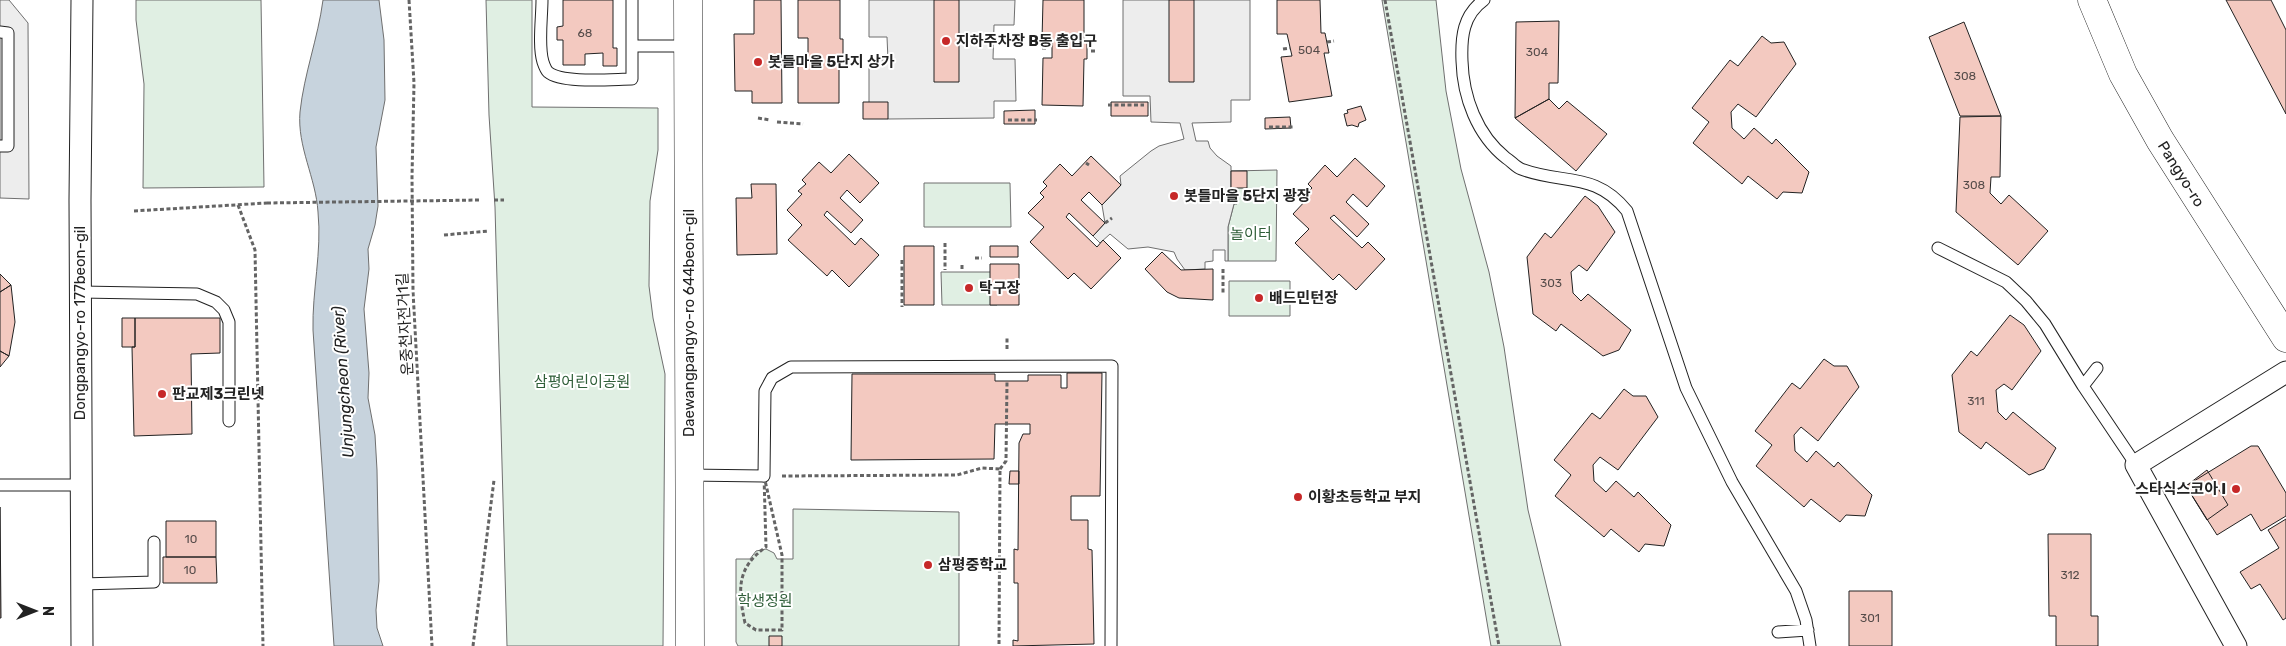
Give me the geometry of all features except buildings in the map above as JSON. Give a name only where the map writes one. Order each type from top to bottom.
[{"type":"street","name":"Dongpangyo-ro 177beon-gil","points":[[82,0],[82,646]]},
{"type":"street","name":"Daewangpangyo-ro 644beon-gil","points":[[688,0],[690,646]]},
{"type":"street","name":"Pangyo-ro","points":[[2092,0],[2123,74],[2160,140],[2286,338]]},
{"type":"street","points":[[2236,646],[2136,465],[2286,372]]},
{"type":"lane","points":[[542,0],[543,61],[548,72],[554,75],[580,79],[632,78],[632,0]]},
{"type":"lane","points":[[1484,0],[1468,16],[1462,30],[1461,53],[1462,77],[1468,103],[1480,128],[1498,151],[1519,168],[1596,184],[1616,197],[1627,211],[1686,388],[1732,482],[1796,591],[1808,630],[1810,646]]},
{"type":"lane","points":[[0,32],[8,33],[4,90],[8,146],[0,146]]},
{"type":"lane","points":[[632,46],[688,46]]},
{"type":"lane","points":[[1938,248],[1978,267],[2006,282],[2013,288],[2045,324],[2083,386],[2136,465]]},
{"type":"lane","points":[[81,292],[197,294],[216,302],[224,310],[229,322],[229,421]]},
{"type":"lane","points":[[688,475],[764,476],[765,391],[772,378],[780,371],[798,366],[1112,366],[1111,646]]},
{"type":"lane","points":[[2083,386],[2097,368]]},
{"type":"lane","points":[[0,485],[81,485]]},
{"type":"lane","points":[[82,584],[154,582],[154,542]]},
{"type":"lane","points":[[1778,632],[1808,630]]},
{"type":"path","name":"운중천자전거1길","points":[[409,0],[414,83],[412,176],[415,326],[432,646]]},
{"type":"path","points":[[1385,0],[1499,646]]},
{"type":"path","points":[[1326,42],[1334,40]]},
{"type":"path","points":[[1042,48],[1047,48]]},
{"type":"path","points":[[1283,49],[1290,48]]},
{"type":"path","points":[[1108,105],[1144,105]]},
{"type":"path","points":[[758,118],[770,120]]},
{"type":"path","points":[[1008,120],[1037,120]]},
{"type":"path","points":[[777,122],[803,124]]},
{"type":"path","points":[[1269,127],[1292,127]]},
{"type":"path","points":[[134,211],[266,203],[481,200]]},
{"type":"path","points":[[494,200],[504,200]]},
{"type":"path","points":[[238,205],[255,250],[263,646]]},
{"type":"path","points":[[1105,222],[1112,218]]},
{"type":"path","points":[[444,235],[489,230]]},
{"type":"path","points":[[945,243],[945,270]]},
{"type":"path","points":[[975,258],[982,258]]},
{"type":"path","points":[[902,260],[902,307]]},
{"type":"path","points":[[962,265],[962,270]]},
{"type":"path","points":[[1222,269],[1222,295]]},
{"type":"path","points":[[999,646],[1000,469],[1006,461],[1007,336]]},
{"type":"path","points":[[764,476],[957,475],[982,468],[1000,469]]},
{"type":"path","points":[[764,476],[782,555],[782,630],[756,630],[745,622],[740,602],[741,576],[751,560],[766,547],[764,476]]},
{"type":"path","points":[[473,646],[494,480]]},
{"type":"green space","points":[[136,0],[261,0],[264,187],[143,188],[144,84],[136,20]]},
{"type":"green space","name":"삼평어린이공원","points":[[486,0],[532,0],[532,107],[658,108],[658,150],[650,201],[649,286],[653,318],[665,374],[663,646],[507,646],[495,207],[489,115]]},
{"type":"green space","points":[[1382,0],[1436,0],[1446,91],[1461,169],[1489,272],[1504,347],[1528,510],[1561,646],[1491,646]]},
{"type":"green space","name":"놀이터","points":[[1277,170],[1276,261],[1228,261],[1228,227],[1234,204],[1237,203],[1231,188],[1231,171]]},
{"type":"green space","points":[[924,183],[1010,183],[1011,227],[924,227]]},
{"type":"green space","name":"탁구장","points":[[941,272],[997,272],[997,305],[942,305]]},
{"type":"green space","name":"배드민턴장","points":[[1229,281],[1290,281],[1290,316],[1229,316]]},
{"type":"green space","name":"학생정원","points":[[793,509],[959,512],[959,646],[738,646],[736,642],[736,559],[750,559],[756,551],[766,549],[774,553],[777,559],[793,559]]},
{"type":"shaded area","points":[[0,0],[9,0],[28,23],[29,199],[0,198]]},
{"type":"shaded area","points":[[869,0],[1015,0],[1014,25],[994,25],[993,59],[1015,59],[1016,101],[994,101],[994,118],[888,119],[869,102],[869,60],[888,60],[887,37],[869,37]]},
{"type":"shaded area","points":[[1123,0],[1250,0],[1250,100],[1231,100],[1231,122],[1192,123],[1196,141],[1208,141],[1210,148],[1217,156],[1231,166],[1231,188],[1237,188],[1237,204],[1234,204],[1228,227],[1228,261],[1225,261],[1225,250],[1213,250],[1213,261],[1205,262],[1205,269],[1185,270],[1174,252],[1148,247],[1128,249],[1110,234],[1100,243],[1093,236],[1105,223],[1102,205],[1121,185],[1120,176],[1159,146],[1184,139],[1180,123],[1151,122],[1150,96],[1123,96]]},
{"type":"water","name":"Unjungcheon (River)","points":[[323,0],[379,0],[384,40],[385,100],[376,147],[378,206],[368,249],[369,269],[364,309],[369,373],[368,398],[375,435],[377,470],[379,581],[376,610],[377,628],[383,646],[334,646],[313,330],[319,227],[317,199],[301,138],[300,125],[302,98]]},
{"type":"place","name":"지하주차장 B동 출입구","points":[[946,41]]},
{"type":"place","name":"봇들마을 5단지 상가","points":[[758,62]]},
{"type":"place","name":"봇들마을 5단지 광장","points":[[1174,196]]},
{"type":"place","name":"탁구장","points":[[969,288]]},
{"type":"place","name":"배드민턴장","points":[[1259,298]]},
{"type":"place","name":"판교제3크린넷","points":[[162,394]]},
{"type":"place","name":"스타식스코아 I","points":[[2236,489]]},
{"type":"place","name":"이황초등학교 부지","points":[[1298,497]]},
{"type":"place","name":"삼평중학교","points":[[928,565]]}]
